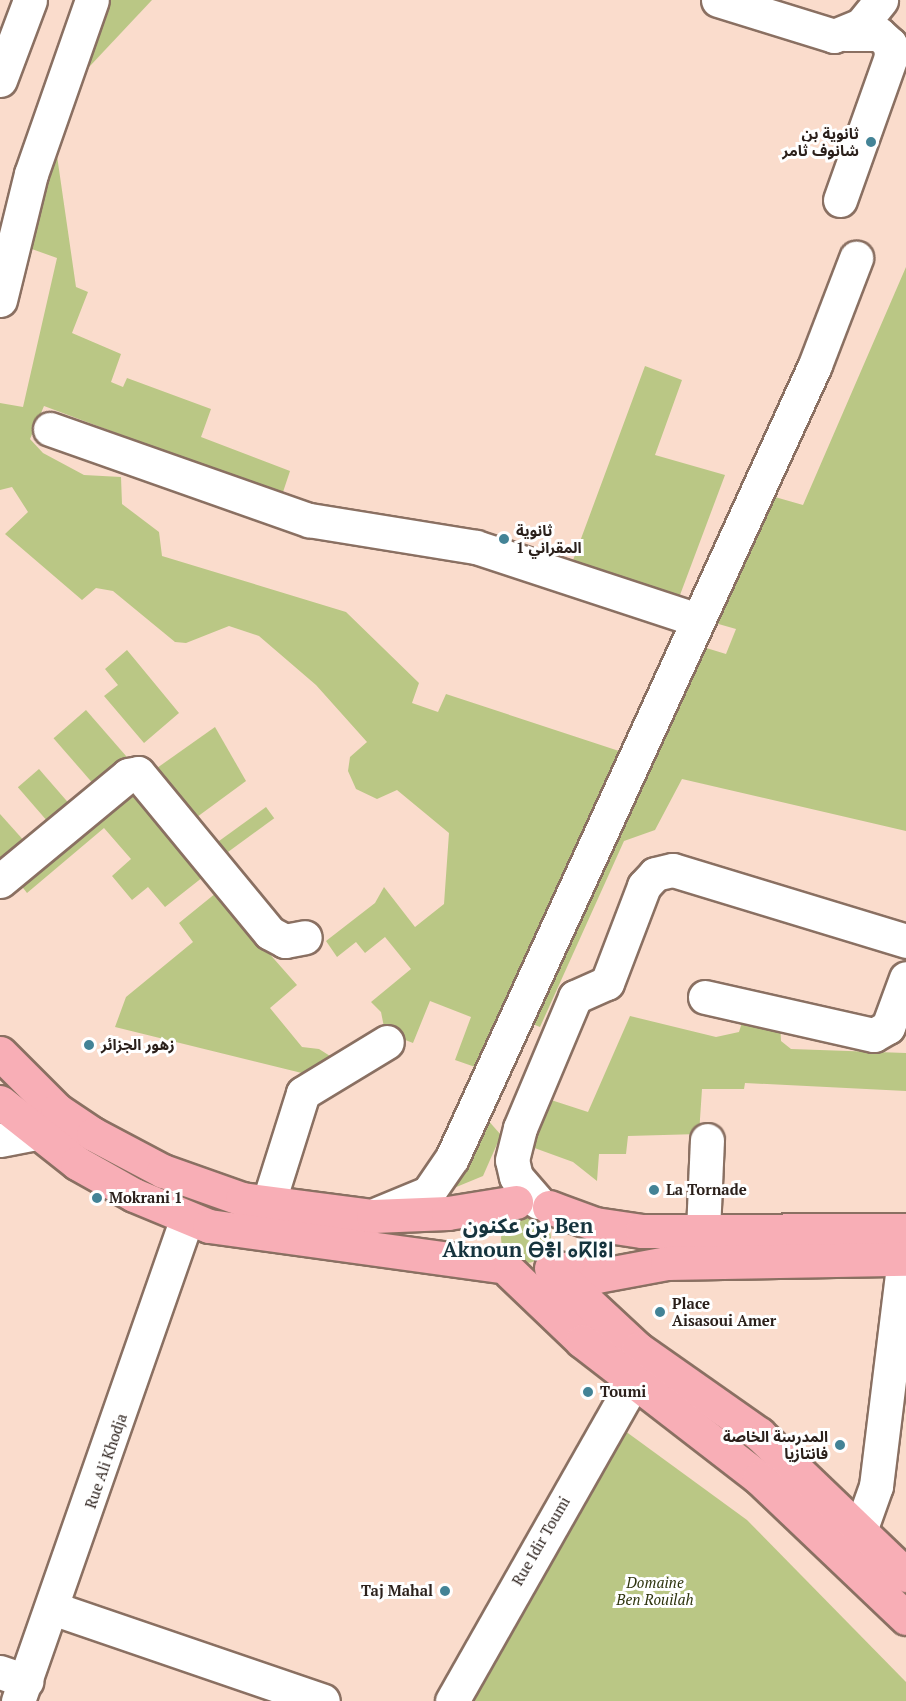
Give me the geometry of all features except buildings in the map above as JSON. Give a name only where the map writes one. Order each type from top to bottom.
[{"type":"main road","points":[[0,1053],[57,1110],[93,1134],[173,1175],[268,1204],[373,1216],[448,1213],[534,1204],[619,1229],[703,1231],[905,1249]]},
{"type":"main road","points":[[2,1115],[37,1133],[134,1195],[187,1218],[248,1235],[506,1269],[531,1276],[552,1267],[597,1276],[633,1268],[697,1262],[905,1249]]},
{"type":"main road","points":[[534,1204],[565,1238],[552,1267]]},
{"type":"main road","points":[[534,1204],[491,1226],[490,1247],[506,1269],[633,1383],[751,1471],[906,1618]]},
{"type":"main road","points":[[552,1267],[605,1319],[759,1434],[906,1575]]},
{"type":"main road","points":[[605,1319],[610,1289],[633,1268]]},
{"type":"street","points":[[0,80],[30,0]]},
{"type":"street","points":[[0,300],[31,174],[92,0]]},
{"type":"street","points":[[718,0],[818,35],[879,34],[890,44],[891,57],[840,200]]},
{"type":"street","points":[[845,34],[881,0]]},
{"type":"street","points":[[373,1216],[434,1186],[480,1099],[637,760],[695,619],[815,365],[855,258]]},
{"type":"street","points":[[50,429],[309,520],[477,547],[695,619]]},
{"type":"street","points":[[0,881],[128,775],[138,773],[270,933],[285,941],[305,937]]},
{"type":"street","points":[[534,1204],[516,1177],[512,1160],[520,1128],[575,998],[607,983],[644,886],[655,874],[673,870],[906,941]]},
{"type":"street","points":[[705,997],[874,1035],[888,1027],[906,978]]},
{"type":"street","points":[[268,1204],[303,1094],[387,1042]]},
{"type":"street","points":[[480,1099],[513,1113],[520,1128]]},
{"type":"street","points":[[703,1231],[707,1140]]},
{"type":"street","name":"Rue Ali Khodja","points":[[15,1685],[55,1609],[187,1218]]},
{"type":"street","points":[[860,1531],[876,1486],[905,1249]]},
{"type":"street","name":"Rue Idir Toumi","points":[[452,1701],[633,1383]]},
{"type":"street","points":[[55,1609],[323,1701]]},
{"type":"green space","points":[[110,0],[152,0],[74,83],[94,28]]},
{"type":"green space","points":[[54,135],[76,287],[88,292],[72,333],[121,354],[111,382],[123,387],[127,378],[211,409],[201,437],[290,471],[282,495],[44,406],[30,439],[43,453],[84,475],[121,477],[122,504],[159,532],[162,556],[346,612],[419,683],[412,703],[438,712],[446,694],[619,751],[478,1068],[455,1060],[471,1017],[430,1001],[413,1043],[385,1032],[381,1012],[371,1002],[411,969],[385,937],[365,953],[356,942],[337,957],[326,941],[375,903],[384,887],[415,927],[444,904],[449,833],[397,790],[377,799],[356,789],[348,771],[350,757],[367,742],[316,685],[259,636],[229,626],[186,643],[175,642],[113,591],[96,588],[82,600],[5,534],[28,512],[12,487],[0,490],[0,403],[23,407],[57,258],[29,248]]},
{"type":"green space","points":[[906,267],[906,831],[682,779],[655,830],[624,841],[540,1027],[530,1023],[703,647],[726,654],[736,629],[708,621],[768,495],[803,505]]},
{"type":"green space","points":[[645,366],[682,380],[655,455],[725,475],[677,603],[572,563]]},
{"type":"green space","points":[[127,650],[179,713],[144,743],[104,696],[118,685],[105,669]]},
{"type":"green space","points":[[86,710],[128,758],[96,787],[54,738]]},
{"type":"green space","points":[[215,727],[246,781],[197,817],[157,768]]},
{"type":"green space","points":[[39,769],[70,805],[49,824],[18,787]]},
{"type":"green space","points":[[129,792],[203,877],[165,907],[148,887],[132,900],[112,876],[131,859],[104,828],[27,893],[20,884]]},
{"type":"green space","points":[[266,807],[274,818],[225,854],[217,843]]},
{"type":"green space","points":[[0,814],[26,843],[0,865]]},
{"type":"green space","points":[[216,893],[297,985],[270,1008],[302,1047],[319,1049],[338,1061],[314,1076],[115,1027],[126,997],[193,942],[179,923]]},
{"type":"green space","points":[[745,1013],[780,1020],[781,1041],[791,1049],[906,1053],[906,1091],[745,1083],[744,1089],[702,1089],[699,1134],[628,1136],[626,1154],[599,1154],[597,1181],[573,1162],[529,1146],[548,1099],[588,1112],[630,1016],[716,1037],[739,1032]]},
{"type":"green space","points":[[486,1118],[501,1135],[483,1176],[449,1190]]},
{"type":"green space","points":[[526,1213],[544,1220],[551,1238],[544,1256],[526,1263],[508,1256],[501,1238],[508,1220]]},
{"type":"green space","name":"Domaine Ben Rouilah","points":[[621,1428],[747,1520],[906,1682],[906,1701],[469,1701]]},
{"type":"place","name":"ثانوية بن شانوف ثامر","points":[[871,142]]},
{"type":"place","name":"ثانوية المقراني 1","points":[[504,539]]},
{"type":"place","name":"زهور الجزائر","points":[[89,1045]]},
{"type":"place","name":"La Tornade","points":[[654,1190]]},
{"type":"place","name":"Mokrani 1","points":[[97,1198]]},
{"type":"place","name":"Place Aisasoui Amer","points":[[660,1312]]},
{"type":"place","name":"Toumi","points":[[588,1392]]},
{"type":"place","name":"المدرسة الخاصة فانتازيا","points":[[840,1445]]},
{"type":"place","name":"Taj Mahal","points":[[445,1591]]},
{"type":"district","name":"بن عكنون Ben Aknoun ⴱⴻⵏ ⴰⴽⵏⵓⵏ","points":[[528,1237]]}]
